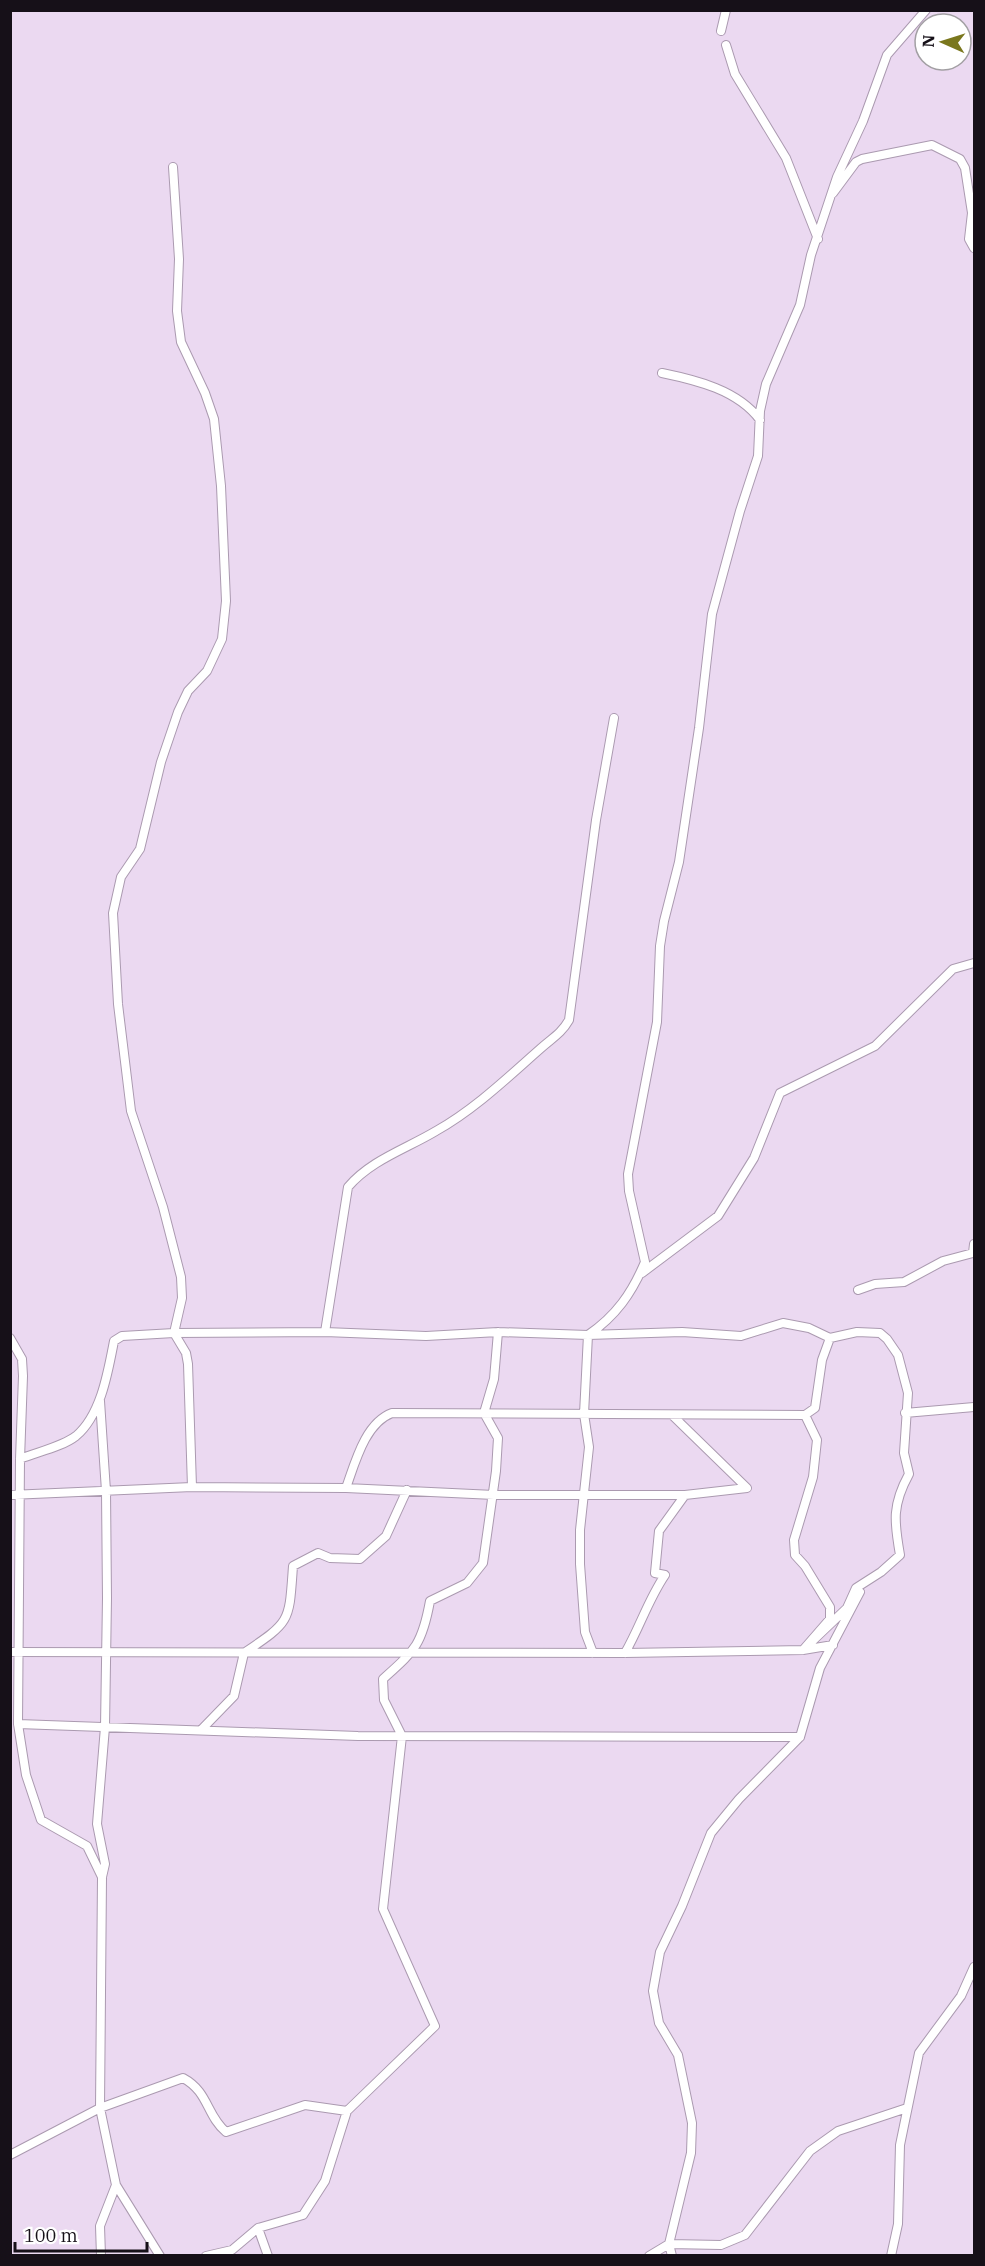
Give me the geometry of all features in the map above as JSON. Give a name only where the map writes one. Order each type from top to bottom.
[{"type":"street","points":[[721,31],[726,10]]},
{"type":"street","points":[[588,1335],[609,1321],[640,1275],[645,1262],[629,1191],[628,1174],[657,1022],[661,938],[679,862],[699,728],[712,614],[740,511],[758,456],[760,420],[766,384],[800,305],[837,177],[863,121],[886,55],[926,10]]},
{"type":"street","points":[[726,45],[735,74],[786,158],[818,239]]},
{"type":"street","points":[[833,194],[855,162],[932,145],[960,159],[965,168],[972,213],[969,238],[975,248]]},
{"type":"street","points":[[173,167],[179,259],[177,311],[181,342],[205,393],[214,419],[221,486],[226,601],[222,639],[207,670],[188,691],[178,712],[161,762],[140,849],[121,877],[113,913],[118,1004],[131,1111],[163,1207],[181,1277],[182,1298],[174,1333],[186,1353],[188,1364],[192,1487]]},
{"type":"street","points":[[662,373],[717,387],[747,406],[760,420]]},
{"type":"street","points":[[325,1332],[348,1187],[360,1172],[438,1131],[496,1089],[561,1034],[569,1020],[596,820],[614,718]]},
{"type":"street","points":[[640,1275],[671,1249],[718,1216],[754,1158],[780,1093],[875,1046],[953,969],[975,963]]},
{"type":"street","points":[[858,1290],[875,1284],[904,1282],[943,1262],[973,1253],[975,1244]]},
{"type":"street","points":[[20,1459],[75,1437],[85,1426],[99,1400],[117,1338],[174,1333],[325,1332],[426,1336],[498,1332],[588,1335],[682,1332],[741,1336],[783,1323],[809,1328],[830,1338],[857,1332],[880,1333],[898,1355],[908,1393],[904,1453],[909,1474],[900,1491],[894,1513],[900,1555],[856,1588],[847,1608],[802,1650]]},
{"type":"street","points":[[206,2256],[232,2250],[258,2228],[303,2215],[325,2181],[347,2111],[435,2026],[383,1909],[402,1736],[384,1700],[383,1679],[411,1654],[424,1633],[430,1601],[467,1583],[483,1563],[494,1495],[498,1438],[484,1413],[494,1379],[498,1332]]},
{"type":"street","points":[[588,1335],[584,1414],[589,1447],[580,1530],[582,1602],[585,1632],[592,1653]]},
{"type":"street","points":[[10,1338],[22,1359],[21,1495],[14,1652],[18,1724],[26,1775],[41,1820],[87,1846],[102,1877]]},
{"type":"street","points":[[346,1488],[365,1441],[382,1416],[402,1412],[805,1415],[815,1408],[822,1360],[830,1338]]},
{"type":"street","points":[[99,1400],[106,1491],[107,1653],[105,1727],[97,1824],[105,1864],[102,1877],[100,2108],[116,2185],[160,2256]]},
{"type":"street","points":[[905,1413],[975,1407]]},
{"type":"street","points":[[10,1495],[192,1487],[346,1488],[494,1495],[685,1495],[747,1488],[672,1415]]},
{"type":"street","points":[[802,1650],[830,1619],[830,1607],[806,1566],[795,1555],[794,1540],[813,1477],[817,1440],[805,1415]]},
{"type":"street","points":[[201,1731],[234,1696],[244,1653],[279,1629],[290,1610],[292,1566],[318,1553],[330,1558],[360,1559],[386,1536],[407,1490]]},
{"type":"street","points":[[625,1653],[643,1622],[649,1599],[665,1575],[655,1573],[659,1531],[685,1495]]},
{"type":"street","points":[[672,2256],[669,2244],[691,2153],[692,2123],[678,2055],[659,2023],[653,1990],[660,1952],[682,1906],[711,1833],[739,1799],[800,1737],[820,1668],[864,1583]]},
{"type":"street","points":[[14,1652],[625,1653],[802,1650],[833,1645]]},
{"type":"street","points":[[18,1724],[402,1736],[800,1737]]},
{"type":"street","points":[[891,2256],[898,2224],[900,2145],[919,2053],[961,1996],[975,1967]]},
{"type":"street","points":[[10,2155],[100,2108],[183,2078],[196,2085],[207,2101],[215,2122],[226,2132],[305,2105],[347,2111]]},
{"type":"street","points":[[649,2256],[669,2244],[721,2245],[745,2235],[810,2151],[838,2132],[907,2108]]},
{"type":"street","points":[[101,2256],[100,2226],[116,2185]]},
{"type":"street","points":[[258,2228],[268,2256]]}]
